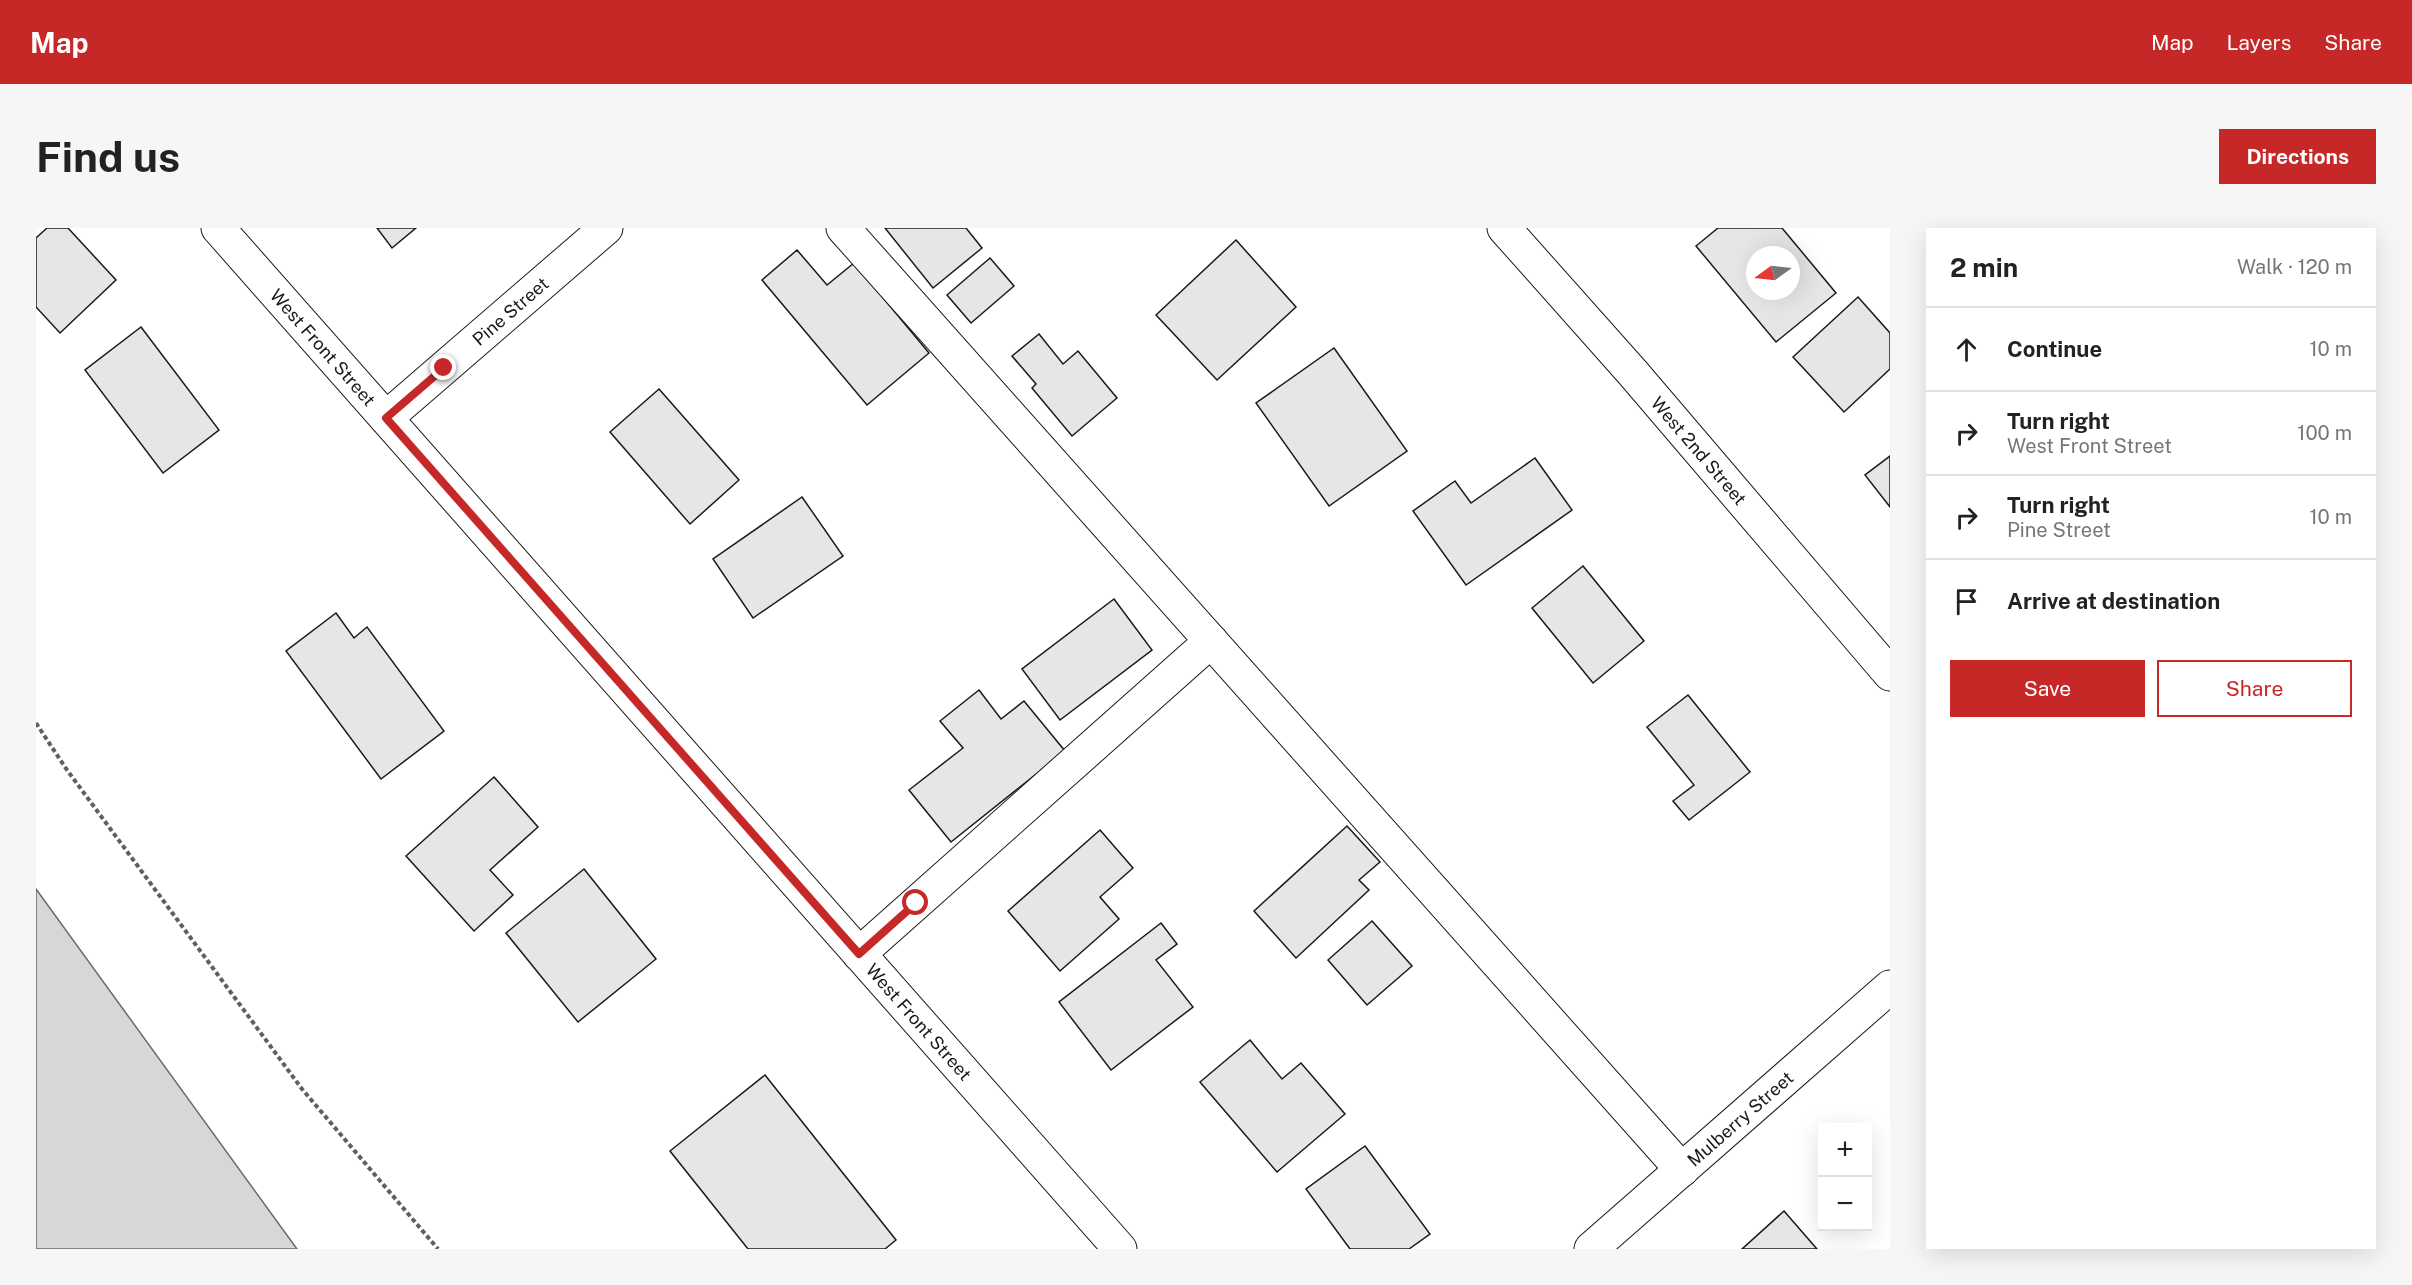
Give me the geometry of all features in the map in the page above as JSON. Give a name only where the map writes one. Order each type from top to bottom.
[{"type":"main road","name":"West Front Street","points":[[218,228],[1120,1249]]},
{"type":"main road","name":"Pine Street","points":[[386,418],[606,228]]},
{"type":"main road","points":[[843,228],[1682,1170]]},
{"type":"main road","name":"West 2nd Street","points":[[1504,228],[1633,373],[1890,674]]},
{"type":"main road","points":[[859,954],[1211,641]]},
{"type":"main road","name":"Mulberry Street","points":[[1591,1249],[1890,987]]},
{"type":"path","points":[[36,723],[67,770],[302,1089],[438,1249]]},
{"type":"shaded area","points":[[36,889],[297,1249],[36,1249]]},
{"type":"building","points":[[47,228],[68,228],[116,280],[60,333],[36,307],[36,238]]},
{"type":"building","points":[[377,228],[416,228],[392,248]]},
{"type":"building","points":[[885,228],[966,228],[982,248],[933,288]]},
{"type":"building","points":[[1718,228],[1782,228],[1797,246],[1746,246],[1746,300],[1800,300],[1800,250],[1836,293],[1776,342],[1696,246]]},
{"type":"building","points":[[1236,240],[1296,307],[1217,380],[1156,315]]},
{"type":"building","points":[[797,250],[827,285],[854,263],[929,353],[867,405],[762,280]]},
{"type":"building","points":[[990,258],[1014,286],[971,323],[947,295]]},
{"type":"building","points":[[1858,297],[1890,333],[1890,369],[1844,412],[1793,357]]},
{"type":"building","points":[[141,327],[219,430],[163,473],[85,370]]},
{"type":"building","points":[[1039,334],[1063,364],[1078,351],[1117,398],[1072,436],[1032,388],[1036,384],[1012,356]]},
{"type":"building","points":[[1334,348],[1407,451],[1329,506],[1256,403]]},
{"type":"building","points":[[659,389],[739,480],[690,524],[610,432]]},
{"type":"building","points":[[1890,456],[1890,507],[1865,475]]},
{"type":"building","points":[[1535,458],[1572,510],[1466,585],[1413,511],[1455,481],[1471,503]]},
{"type":"building","points":[[802,497],[843,556],[753,618],[713,559]]},
{"type":"building","points":[[1583,566],[1644,641],[1593,683],[1532,608]]},
{"type":"building","points":[[1114,599],[1152,650],[1060,720],[1022,669]]},
{"type":"building","points":[[336,613],[354,638],[367,627],[444,731],[381,779],[286,651]]},
{"type":"building","points":[[979,690],[1001,719],[1024,701],[1065,751],[951,842],[909,790],[963,748],[940,721]]},
{"type":"building","points":[[1688,695],[1750,772],[1689,820],[1673,801],[1694,785],[1647,727]]},
{"type":"building","points":[[494,777],[538,827],[490,870],[513,895],[474,931],[406,856]]},
{"type":"building","points":[[1347,826],[1380,862],[1359,880],[1369,890],[1296,958],[1254,911]]},
{"type":"building","points":[[1100,830],[1133,868],[1100,897],[1119,919],[1060,971],[1008,911]]},
{"type":"building","points":[[584,869],[656,959],[578,1022],[506,933]]},
{"type":"building","points":[[1372,921],[1412,966],[1367,1005],[1328,960]]},
{"type":"building","points":[[1161,923],[1177,944],[1156,960],[1193,1007],[1111,1070],[1059,1002]]},
{"type":"building","points":[[1250,1040],[1282,1079],[1301,1063],[1345,1114],[1277,1172],[1200,1082]]},
{"type":"building","points":[[765,1075],[896,1240],[885,1249],[748,1249],[670,1151]]},
{"type":"building","points":[[1365,1146],[1430,1234],[1409,1249],[1350,1249],[1306,1189]]},
{"type":"building","points":[[1784,1211],[1817,1249],[1742,1249]]},
{"type":"route","points":[[444,368],[386,418],[859,954],[916,903]]}]
